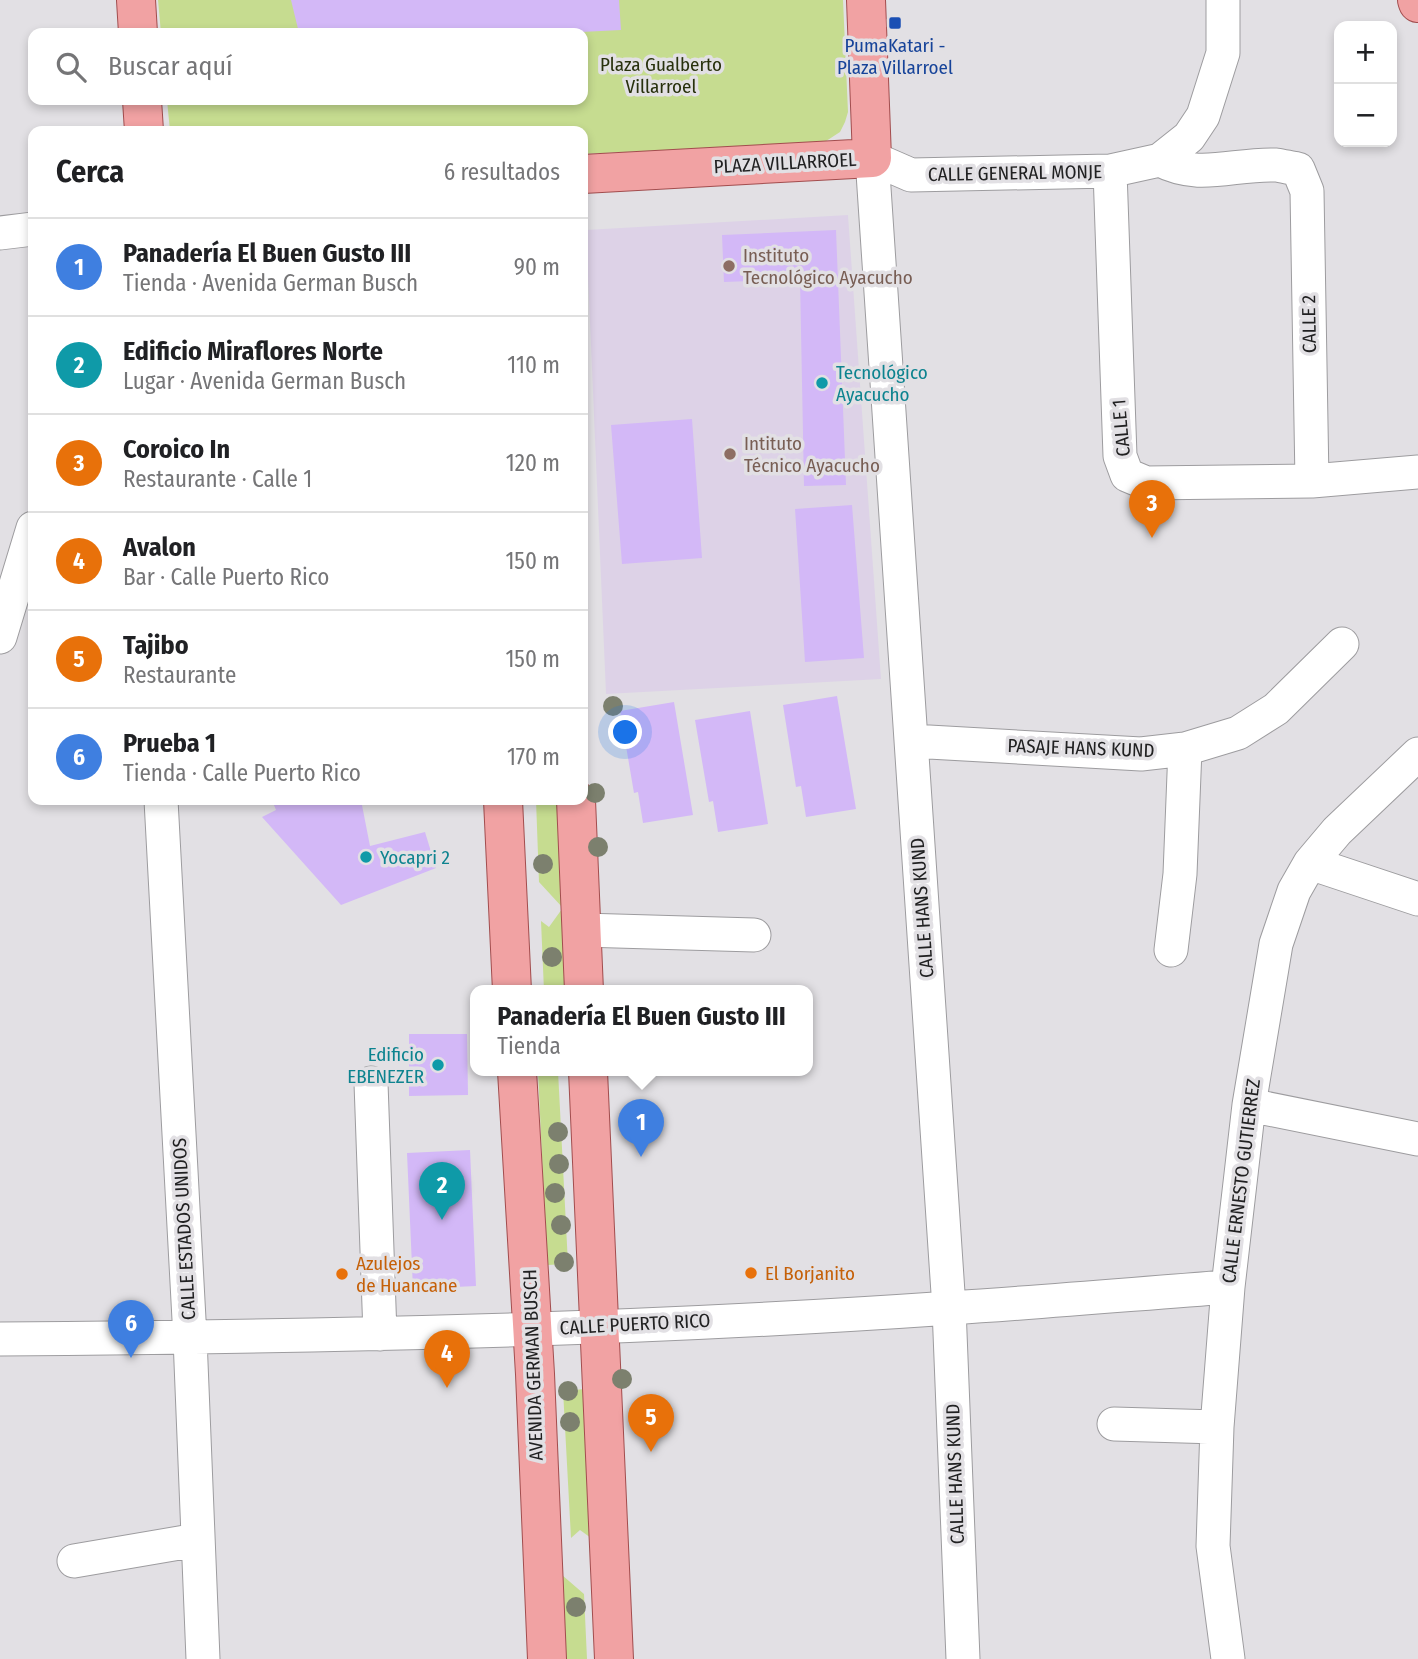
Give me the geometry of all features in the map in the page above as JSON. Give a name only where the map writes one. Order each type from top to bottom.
[{"type":"main road","points":[[136,0],[138,28]]},
{"type":"main road","name":"PLAZA VILLARROEL","points":[[588,174],[872,158],[866,0]]},
{"type":"main road","points":[[142,105],[144,126]]},
{"type":"main road","points":[[503,805],[512,985]]},
{"type":"main road","points":[[576,805],[584,985]]},
{"type":"main road","name":"AVENIDA GERMAN BUSCH","points":[[517,1076],[547,1659]]},
{"type":"main road","points":[[588,1076],[614,1659]]},
{"type":"street","name":"CALLE GENERAL MONJE","points":[[872,158],[911,175],[1110,171],[1160,160],[1189,137],[1203,116],[1223,53],[1223,0]]},
{"type":"street","name":"CALLE HANS KUND","points":[[872,158],[949,1308],[963,1659]]},
{"type":"street","name":"CALLE GENERAL MONJE","points":[[1160,160],[1175,168],[1201,171],[1275,165],[1298,169]]},
{"type":"street","name":"CALLE 2","points":[[1298,169],[1307,191],[1312,481]]},
{"type":"street","name":"CALLE 1","points":[[1110,171],[1120,456],[1127,475],[1146,483],[1312,481],[1418,472]]},
{"type":"street","points":[[0,233],[28,230]]},
{"type":"street","points":[[0,637],[28,545]]},
{"type":"street","name":"PASAJE HANS KUND","points":[[911,741],[1141,754],[1185,749],[1237,733],[1276,709],[1342,644]]},
{"type":"street","points":[[1171,950],[1180,874],[1185,749]]},
{"type":"street","name":"CALLE ERNESTO GUTIERREZ","points":[[1228,1659],[1213,1546],[1217,1427],[1228,1287],[1249,1105],[1276,944],[1294,891],[1310,863],[1337,831],[1418,754]]},
{"type":"street","name":"CALLE ESTADOS UNIDOS","points":[[161,805],[190,1338],[203,1659]]},
{"type":"street","points":[[1310,863],[1418,899]]},
{"type":"street","points":[[582,930],[754,935]]},
{"type":"street","points":[[371,1083],[380,1334]]},
{"type":"street","points":[[1249,1105],[1418,1139]]},
{"type":"street","name":"CALLE PUERTO RICO","points":[[0,1339],[190,1338],[532,1328],[949,1308],[1228,1287]]},
{"type":"street","points":[[1114,1424],[1217,1427]]},
{"type":"street","points":[[74,1561],[197,1540]]},
{"type":"shaded area","name":"Intituto Técnico Ayacucho","points":[[848,215],[881,679],[606,694],[588,230]]},
{"type":"green space","name":"Plaza Gualberto Villarroel","points":[[158,0],[843,0],[848,112],[840,132],[800,158],[819,143],[588,154],[588,126],[170,126],[167,105],[588,105],[588,28],[161,28]]},
{"type":"green space","points":[[536,805],[557,805],[562,907],[539,882]]},
{"type":"green space","points":[[562,909],[566,985],[544,985],[541,921],[549,927]]},
{"type":"green space","points":[[538,1076],[558,1076],[568,1264],[547,1265]]},
{"type":"green space","points":[[568,1385],[575,1390],[584,1389],[591,1538],[580,1530],[571,1538],[563,1390]]},
{"type":"green space","points":[[562,1575],[584,1594],[587,1659],[566,1659]]},
{"type":"building","points":[[291,0],[619,0],[621,30],[588,32],[588,28],[298,28]]},
{"type":"building","name":"Tecnológico Ayacucho","points":[[836,230],[846,485],[804,486],[800,279],[724,282],[722,235]]},
{"type":"building","points":[[692,419],[702,558],[622,564],[611,425]]},
{"type":"building","points":[[852,505],[864,658],[805,662],[795,509]]},
{"type":"building","points":[[837,696],[856,809],[806,817],[801,786],[796,787],[783,705]]},
{"type":"building","points":[[674,702],[693,815],[643,823],[638,792],[634,793],[620,711]]},
{"type":"building","points":[[750,711],[768,824],[718,832],[713,801],[709,802],[695,720]]},
{"type":"building","name":"Yocapri 2","points":[[274,805],[362,805],[370,846],[425,832],[436,868],[341,905],[262,817],[276,810]]},
{"type":"building","name":"Edificio EBENEZER","points":[[409,1034],[467,1034],[468,1095],[409,1096]]},
{"type":"building","points":[[470,1150],[476,1286],[413,1289],[407,1153]]},
{"type":"place","name":"PumaKatari - Plaza Villarroel","points":[[895,23]]},
{"type":"place","name":"Instituto Tecnológico Ayacucho","points":[[729,266]]},
{"type":"place","name":"Tecnológico Ayacucho","points":[[822,383]]},
{"type":"place","name":"Intituto Técnico Ayacucho","points":[[730,454]]},
{"type":"place","name":"Coroico In","points":[[1152,538]]},
{"type":"place","name":"Yocapri 2","points":[[366,857]]},
{"type":"place","name":"Edificio EBENEZER","points":[[438,1065]]},
{"type":"place","name":"Panadería El Buen Gusto III","points":[[641,1157]]},
{"type":"place","name":"Edificio Miraflores Norte","points":[[442,1220]]},
{"type":"place","name":"El Borjanito","points":[[751,1273]]},
{"type":"place","name":"Azulejos de Huancane","points":[[342,1274]]},
{"type":"place","name":"Prueba 1","points":[[131,1358]]},
{"type":"place","name":"Avalon","points":[[447,1388]]},
{"type":"place","name":"Tajibo","points":[[651,1452]]}]
